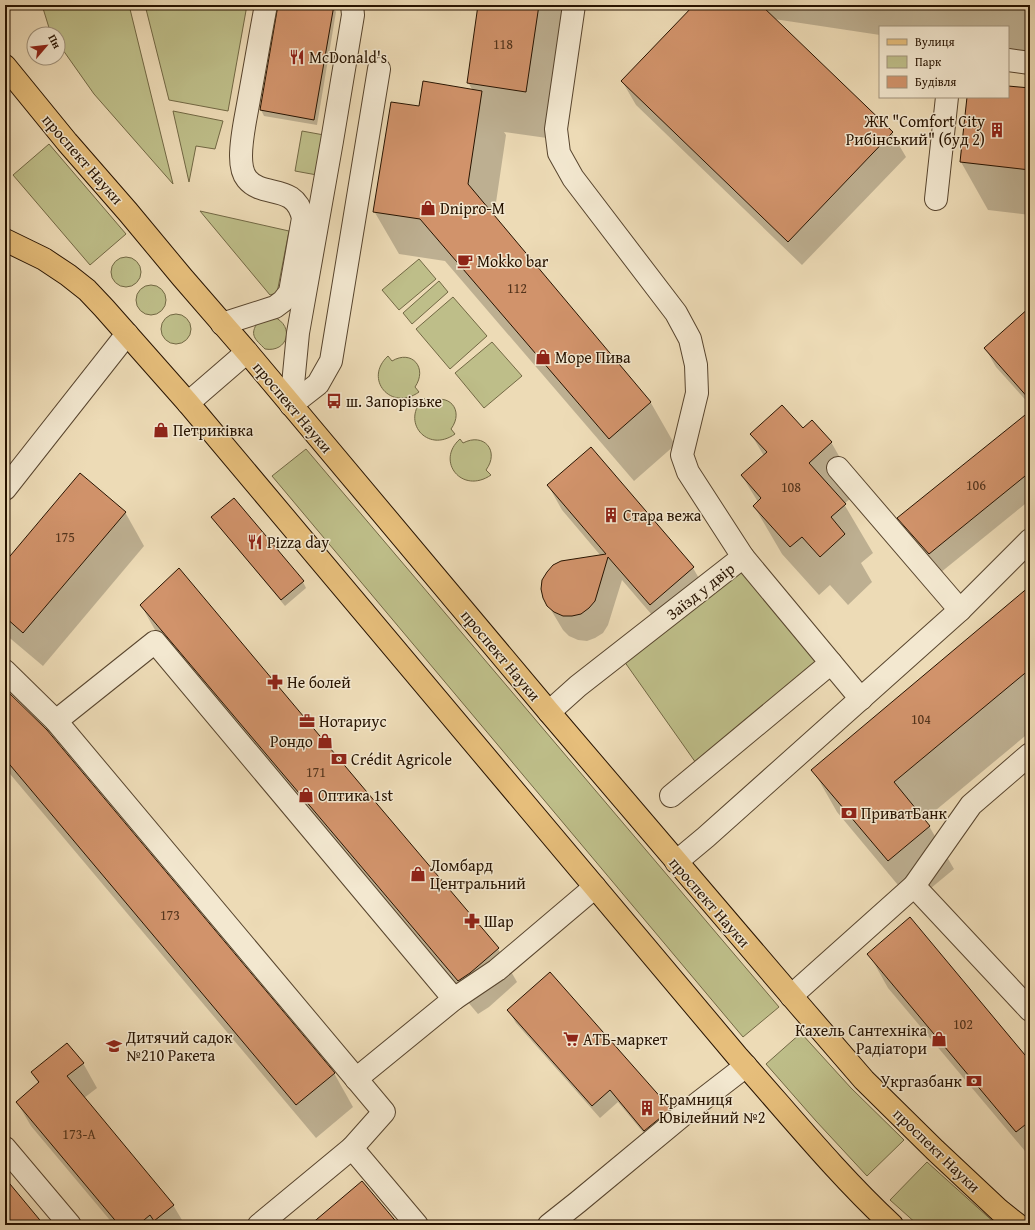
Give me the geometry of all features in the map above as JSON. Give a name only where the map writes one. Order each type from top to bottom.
[{"type":"main road","name":"проспект Науки","points":[[5,66],[67,142],[247,352],[676,862],[864,1080],[935,1150],[999,1210],[1018,1225]]},
{"type":"main road","points":[[5,240],[44,259],[68,275],[87,290],[104,308],[188,403],[813,1144],[850,1184],[892,1225]]},
{"type":"street","points":[[222,324],[276,307],[290,292],[303,218],[301,210],[296,202],[287,195],[256,186],[246,179],[242,168],[241,155],[246,120],[266,5]]},
{"type":"street","points":[[291,405],[298,333],[353,15],[352,5]]},
{"type":"street","name":"Заїзд у двір","points":[[549,712],[578,686],[743,557],[688,472],[682,455],[697,393],[696,365],[690,339],[676,313],[573,178],[559,154],[556,129],[574,5]]},
{"type":"street","points":[[1009,60],[1030,63]]},
{"type":"street","points":[[291,405],[318,384],[330,361],[379,69]]},
{"type":"street","points":[[936,199],[947,98]]},
{"type":"street","points":[[5,489],[13,465],[127,334]]},
{"type":"street","points":[[188,403],[247,352]]},
{"type":"street","points":[[838,468],[960,610]]},
{"type":"street","points":[[676,862],[960,610],[1030,540]]},
{"type":"street","points":[[743,557],[861,699]]},
{"type":"street","points":[[56,721],[154,642],[454,999]]},
{"type":"street","points":[[671,796],[831,663]]},
{"type":"street","points":[[5,671],[56,721],[384,1112],[352,1148],[259,1225]]},
{"type":"street","points":[[791,996],[914,886],[971,805],[1030,754]]},
{"type":"street","points":[[914,886],[1030,1010]]},
{"type":"street","points":[[356,1079],[454,999],[497,970],[595,887]]},
{"type":"street","points":[[549,1225],[688,1110],[746,1066]]},
{"type":"street","points":[[5,1148],[70,1225]]},
{"type":"street","points":[[352,1148],[417,1225]]},
{"type":"green space","points":[[42,5],[129,5],[173,184],[94,94],[66,54],[66,26],[48,26]]},
{"type":"green space","points":[[145,5],[247,5],[228,111],[169,100]]},
{"type":"green space","points":[[173,111],[223,121],[215,149],[196,146],[189,182]]},
{"type":"green space","points":[[302,131],[324,135],[317,175],[295,171]]},
{"type":"green space","points":[[49,144],[126,234],[90,265],[13,175]]},
{"type":"green space","points":[[200,211],[289,231],[277,293],[270,295]]},
{"type":"green space","points":[[126,257],[137,261],[141,272],[137,283],[126,287],[115,283],[111,272],[115,261]]},
{"type":"green space","points":[[419,259],[436,279],[399,310],[382,290]]},
{"type":"green space","points":[[439,281],[448,292],[412,324],[403,313]]},
{"type":"green space","points":[[151,285],[162,289],[166,300],[162,311],[151,315],[140,311],[136,300],[140,289]]},
{"type":"green space","points":[[453,297],[487,336],[450,369],[416,329]]},
{"type":"green space","points":[[176,314],[187,318],[191,329],[187,340],[176,344],[165,340],[161,329],[165,318]]},
{"type":"green space","points":[[274,317],[281,321],[285,326],[286,338],[279,347],[265,349],[254,337],[255,326],[258,322]]},
{"type":"green space","points":[[492,342],[522,376],[484,408],[455,373]]},
{"type":"green space","points":[[388,356],[392,361],[406,357],[416,362],[420,373],[419,380],[415,387],[419,392],[409,397],[399,398],[390,395],[384,390],[379,383],[378,374],[381,365]]},
{"type":"green space","points":[[424,398],[428,403],[442,399],[452,404],[456,415],[455,422],[451,429],[455,434],[445,439],[435,440],[420,432],[416,425],[415,416],[417,407]]},
{"type":"green space","points":[[460,439],[463,443],[471,440],[477,440],[488,445],[491,456],[490,463],[486,470],[491,475],[480,480],[470,481],[455,473],[451,465],[450,457],[453,448]]},
{"type":"green space","points":[[306,449],[779,1007],[743,1037],[272,476]]},
{"type":"green space","points":[[742,567],[817,663],[696,763],[624,661]]},
{"type":"green space","points":[[801,1033],[851,1088],[904,1140],[867,1176],[766,1064]]},
{"type":"green space","points":[[927,1162],[997,1225],[918,1225],[890,1200]]},
{"type":"building","name":"McDonald's","points":[[278,5],[334,5],[314,120],[260,110]]},
{"type":"building","points":[[478,5],[539,5],[526,92],[467,83]]},
{"type":"building","points":[[694,5],[761,5],[893,132],[788,242],[621,81]]},
{"type":"building","points":[[423,81],[482,91],[468,184],[651,402],[609,439],[420,219],[373,212],[391,102],[419,106]]},
{"type":"building","name":"ЖК \"Comfort City Рибінський\" (буд 2)","points":[[1009,86],[1030,88],[1030,170],[960,162],[967,98],[1009,98]]},
{"type":"building","points":[[1030,307],[1030,400],[984,348]]},
{"type":"building","points":[[782,405],[803,428],[812,420],[832,442],[809,463],[846,504],[831,517],[845,534],[820,557],[802,537],[790,547],[753,506],[761,498],[741,475],[767,452],[750,434]]},
{"type":"building","points":[[1030,411],[1030,472],[929,554],[897,518]]},
{"type":"building","name":"Стара вежа","points":[[591,447],[694,567],[650,605],[608,557],[595,601],[581,614],[563,616],[554,612],[547,606],[543,598],[541,589],[542,580],[547,572],[553,565],[561,561],[606,554],[547,485]]},
{"type":"building","points":[[80,473],[126,512],[23,633],[5,617],[5,562]]},
{"type":"building","points":[[234,498],[304,581],[281,600],[211,517]]},
{"type":"building","points":[[179,568],[499,948],[470,973],[458,981],[140,605]]},
{"type":"building","points":[[1030,586],[1030,669],[894,782],[930,826],[888,861],[811,770]]},
{"type":"building","points":[[5,689],[47,730],[335,1073],[296,1105],[5,759]]},
{"type":"building","points":[[910,917],[1030,1061],[1030,1121],[1016,1132],[867,954]]},
{"type":"building","name":"АТБ-маркет","points":[[550,972],[671,1109],[644,1131],[610,1090],[592,1106],[507,1010]]},
{"type":"building","points":[[67,1043],[84,1063],[67,1076],[174,1205],[154,1221],[150,1215],[138,1225],[119,1225],[16,1102],[39,1082],[31,1072]]},
{"type":"building","points":[[5,1178],[44,1225],[5,1225]]},
{"type":"building","points":[[362,1181],[399,1225],[310,1225]]},
{"type":"place","name":"McDonald's","points":[[297,57]]},
{"type":"place","name":"ЖК \"Comfort City Рибінський\" (буд 2)","points":[[997,130]]},
{"type":"place","name":"Dnipro-M","points":[[428,208]]},
{"type":"place","name":"Mokko bar","points":[[465,261]]},
{"type":"place","name":"Море Пива","points":[[543,357]]},
{"type":"place","name":"ш. Запорізьке","points":[[334,401]]},
{"type":"place","name":"Петриківка","points":[[161,430]]},
{"type":"place","name":"Стара вежа","points":[[611,515]]},
{"type":"place","name":"Pizza day","points":[[255,542]]},
{"type":"place","name":"Не болей","points":[[275,682]]},
{"type":"place","name":"Нотариус","points":[[307,721]]},
{"type":"place","name":"Рондо","points":[[325,741]]},
{"type":"place","name":"Crédit Agricole","points":[[339,759]]},
{"type":"place","name":"Оптика 1st","points":[[306,795]]},
{"type":"place","name":"ПриватБанк","points":[[849,813]]},
{"type":"place","name":"Ломбард Центральний","points":[[418,874]]},
{"type":"place","name":"Шар","points":[[472,921]]},
{"type":"place","name":"АТБ-маркет","points":[[571,1039]]},
{"type":"place","name":"Кахель Сантехніка Радіатори","points":[[939,1039]]},
{"type":"place","name":"Дитячий садок №210 Ракета","points":[[114,1046]]},
{"type":"place","name":"Укргазбанк","points":[[974,1081]]},
{"type":"place","name":"Крамниця Ювілейний №2","points":[[647,1108]]}]
